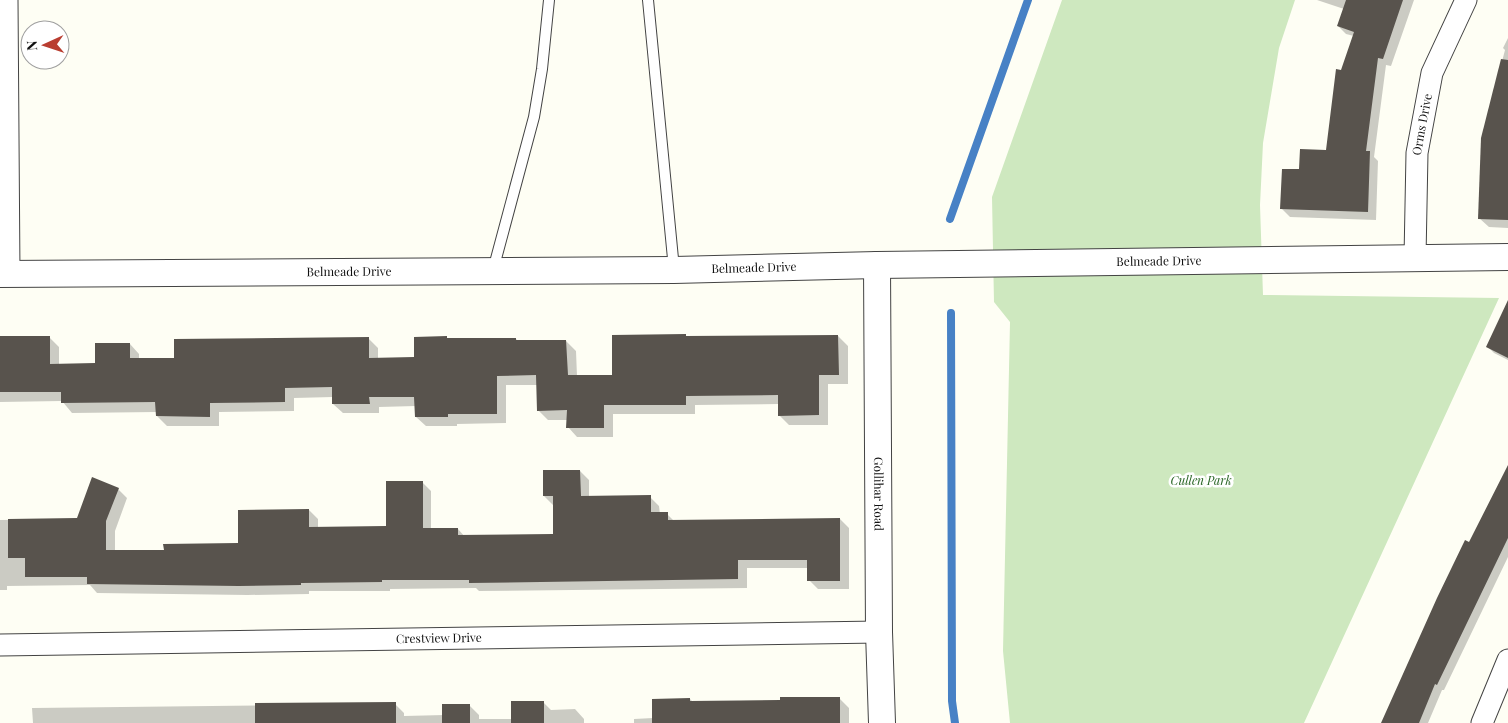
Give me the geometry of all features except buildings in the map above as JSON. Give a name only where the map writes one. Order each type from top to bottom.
[{"type":"street","points":[[4,274],[7,0]]},
{"type":"street","name":"Orms Drive","points":[[1415,258],[1417,153],[1432,73],[1466,0]]},
{"type":"street","name":"Belmeade Drive","points":[[4,274],[674,270],[877,265],[1508,257]]},
{"type":"street","name":"Gollihar Road","points":[[877,265],[878,632],[882,723]]},
{"type":"street","name":"Crestview Drive","points":[[0,645],[878,632]]},
{"type":"street","points":[[1482,723],[1508,660]]},
{"type":"lane","points":[[492,270],[534,117],[542,69],[549,0]]},
{"type":"lane","points":[[648,0],[674,270]]},
{"type":"green space","name":"Cullen Park","points":[[1062,0],[1295,0],[1279,48],[1263,143],[1260,205],[1263,295],[1499,298],[1304,723],[1010,723],[1003,651],[1010,322],[994,302],[992,197]]},
{"type":"waterway","points":[[950,219],[1028,0]]},
{"type":"waterway","points":[[951,313],[952,701],[955,723]]}]
